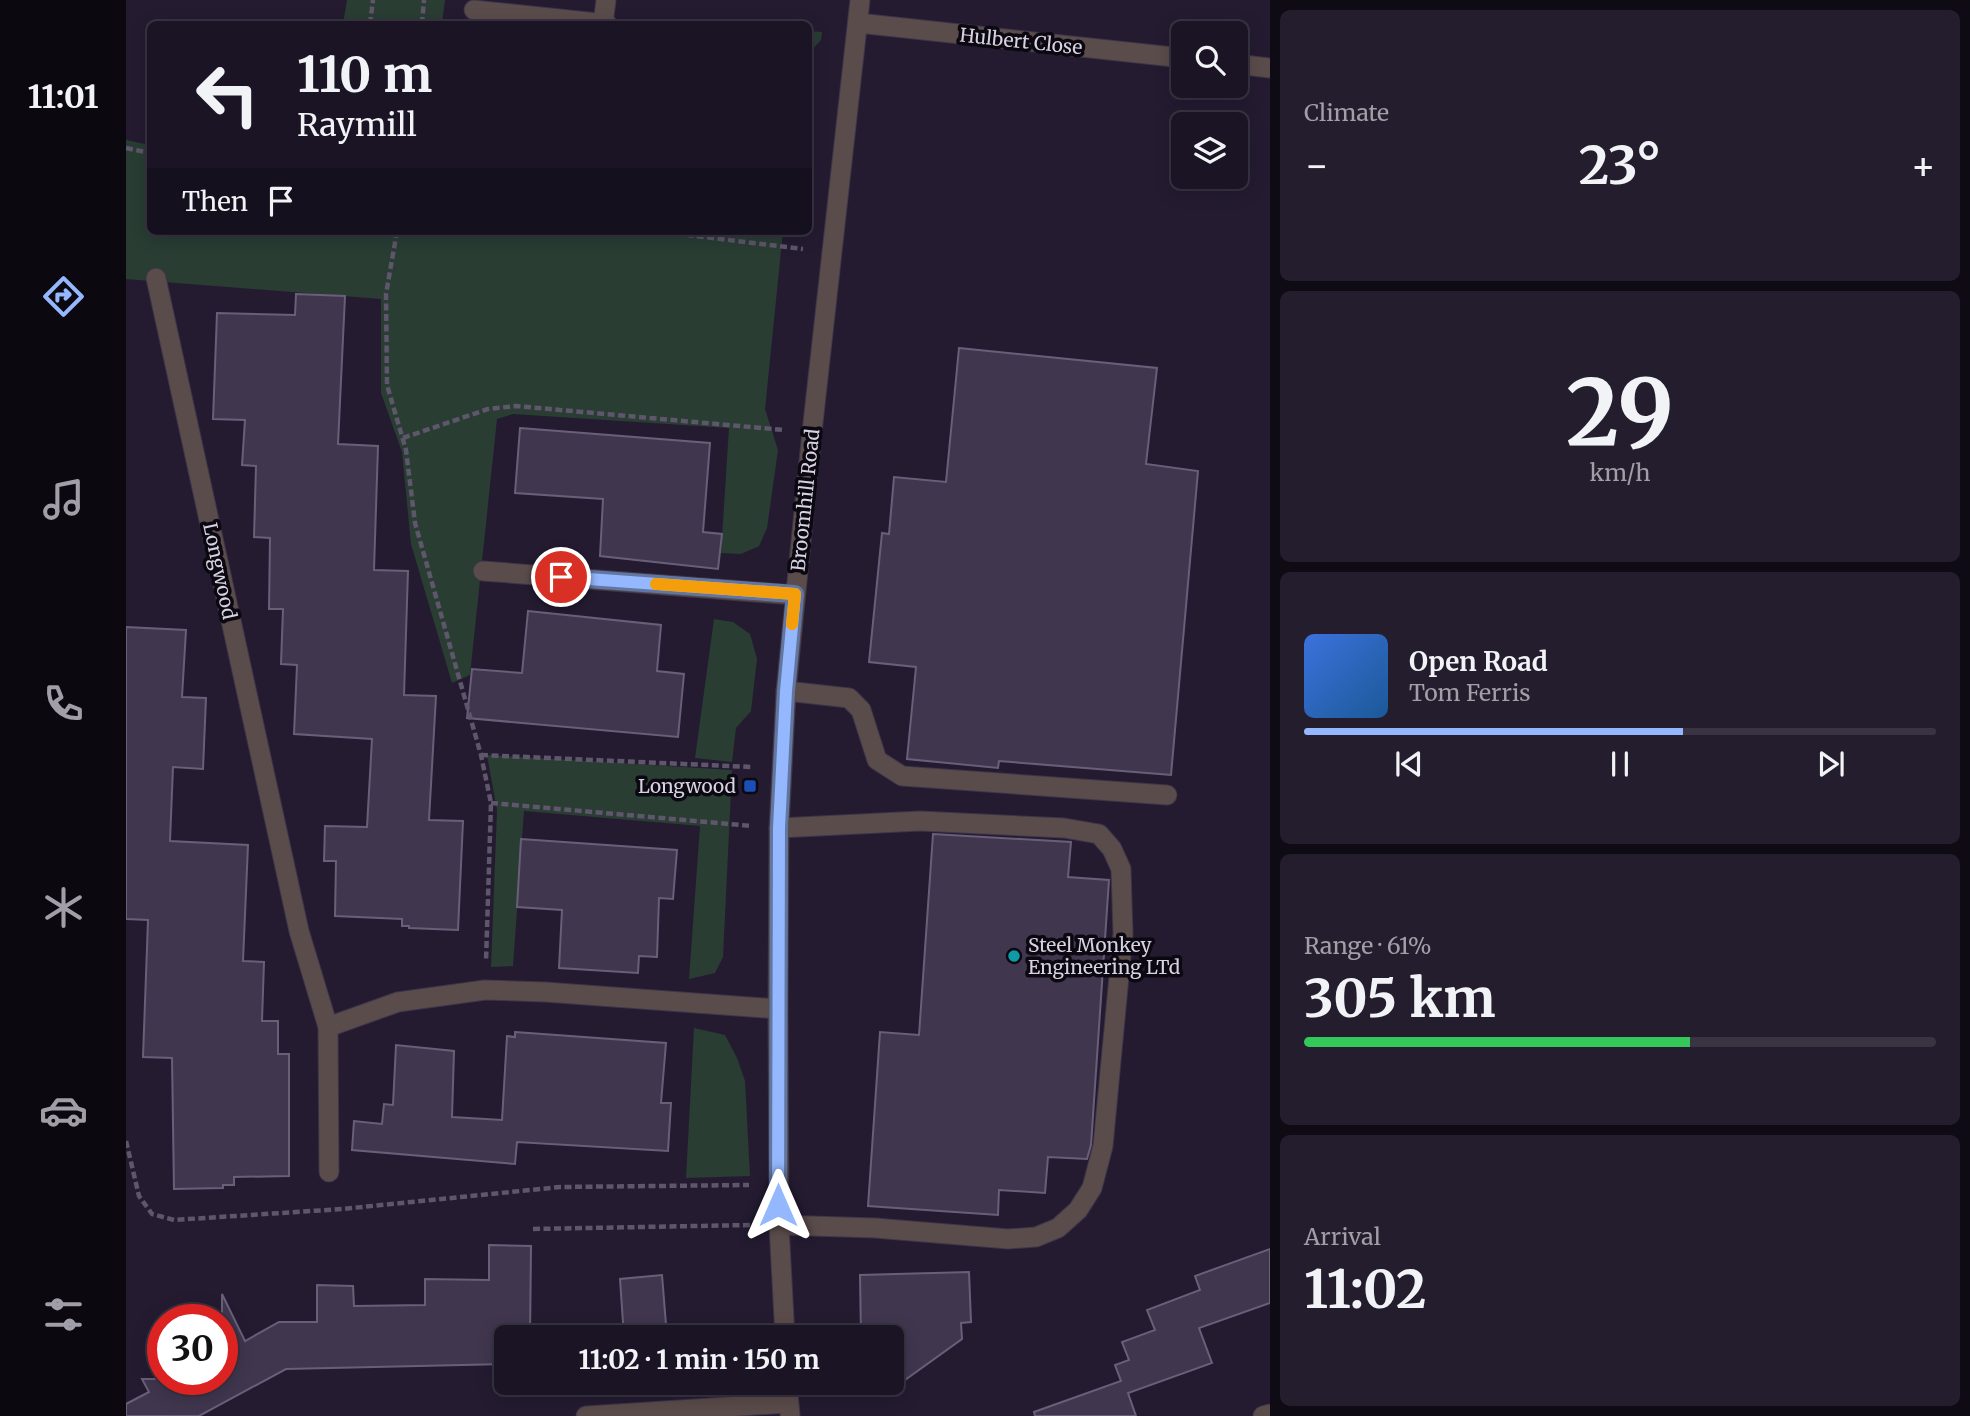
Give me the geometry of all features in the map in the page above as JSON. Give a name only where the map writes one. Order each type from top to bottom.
[{"type":"street","points":[[605,21],[606,0]]},
{"type":"street","name":"Broomhill Road","points":[[784,1325],[778,1184],[778,1009],[779,828],[786,691],[860,0]]},
{"type":"street","points":[[474,10],[577,21]]},
{"type":"street","name":"Hulbert Close","points":[[858,23],[1171,57]]},
{"type":"street","points":[[1248,65],[1270,68]]},
{"type":"street","name":"Longwood","points":[[156,278],[299,930],[328,1027],[329,1172]]},
{"type":"street","points":[[483,571],[795,594]]},
{"type":"street","points":[[786,691],[849,698],[861,710],[877,760],[902,776],[1167,795]]},
{"type":"street","points":[[779,828],[920,821],[1064,828],[1099,834],[1112,849],[1121,869],[1123,933],[1102,1146],[1092,1188],[1078,1210],[1058,1228],[1037,1237],[1008,1240],[875,1228],[779,1225]]},
{"type":"street","points":[[328,1027],[398,1002],[485,990],[778,1009]]},
{"type":"street","points":[[586,1416],[789,1410]]},
{"type":"street","points":[[1263,1416],[1270,1414]]},
{"type":"path","points":[[370,21],[373,0]]},
{"type":"path","points":[[422,21],[424,0]]},
{"type":"path","points":[[126,148],[147,152]]},
{"type":"path","points":[[396,235],[386,294],[387,385],[406,450],[415,523],[481,755],[491,803],[485,990]]},
{"type":"path","points":[[687,235],[831,253]]},
{"type":"path","points":[[403,438],[488,409],[516,406],[812,432]]},
{"type":"path","points":[[481,755],[783,769]]},
{"type":"path","points":[[491,803],[779,828]]},
{"type":"path","points":[[126,1141],[139,1196],[152,1214],[174,1220],[342,1209],[560,1187],[778,1184]]},
{"type":"path","points":[[533,1229],[779,1225]]},
{"type":"green space","points":[[347,0],[445,0],[442,21],[344,21]]},
{"type":"green space","points":[[812,31],[822,32],[821,40],[812,50]]},
{"type":"green space","points":[[126,140],[147,144],[147,235],[783,235],[765,409],[778,450],[767,528],[759,546],[741,554],[721,553],[729,428],[513,414],[497,419],[470,675],[452,683],[411,544],[402,452],[381,393],[381,299],[126,279]]},
{"type":"green space","points":[[714,619],[733,622],[750,634],[757,659],[751,711],[736,728],[732,762],[695,758]]},
{"type":"green space","points":[[487,755],[732,770],[723,957],[715,973],[689,979],[700,826],[524,811],[513,966],[491,967],[497,810]]},
{"type":"green space","points":[[694,1028],[725,1035],[737,1058],[745,1081],[750,1176],[686,1178]]},
{"type":"building","points":[[296,294],[345,296],[338,444],[378,446],[374,570],[408,571],[404,695],[436,696],[429,820],[463,821],[458,930],[409,928],[402,926],[402,919],[335,916],[336,861],[324,861],[325,826],[367,827],[372,739],[294,734],[297,665],[281,664],[283,609],[269,609],[270,538],[254,537],[256,466],[242,465],[245,420],[213,419],[217,313],[295,315]]},
{"type":"building","points":[[959,348],[1157,368],[1146,464],[1198,471],[1171,775],[999,761],[998,768],[907,759],[916,667],[869,662],[882,533],[889,534],[894,477],[946,482]]},
{"type":"building","points":[[520,428],[710,443],[703,532],[722,534],[718,569],[600,556],[603,499],[515,493]]},
{"type":"building","points":[[528,611],[661,625],[657,671],[684,674],[678,737],[467,718],[472,669],[522,673]]},
{"type":"building","points":[[126,627],[186,630],[182,697],[206,698],[203,769],[173,767],[170,841],[248,845],[243,961],[264,962],[262,1021],[278,1021],[278,1054],[289,1054],[289,1176],[234,1177],[234,1185],[223,1185],[223,1188],[174,1189],[172,1058],[143,1057],[148,920],[126,919]]},
{"type":"building","name":"Steel Monkey Engineering LTd","points":[[933,834],[1071,842],[1068,877],[1109,880],[1091,1145],[1087,1159],[1048,1157],[1045,1193],[999,1190],[998,1215],[868,1206],[880,1032],[919,1035]]},
{"type":"building","points":[[521,839],[677,850],[673,899],[659,898],[657,957],[639,956],[638,973],[559,968],[562,910],[517,907]]},
{"type":"building","points":[[515,1032],[666,1043],[661,1103],[671,1103],[668,1151],[517,1142],[515,1164],[352,1150],[354,1121],[382,1124],[384,1104],[393,1105],[396,1045],[454,1051],[452,1117],[502,1120],[507,1036],[515,1037]]},
{"type":"building","points":[[489,1245],[531,1246],[530,1325],[494,1325],[494,1364],[286,1369],[238,1395],[238,1327],[245,1341],[279,1322],[317,1322],[317,1285],[353,1286],[354,1306],[425,1305],[425,1279],[489,1280]]},
{"type":"building","points":[[1270,1249],[1270,1303],[1199,1328],[1212,1363],[1128,1393],[1136,1416],[1035,1416],[1034,1412],[1121,1381],[1115,1365],[1129,1360],[1122,1342],[1155,1330],[1147,1310],[1200,1290],[1195,1276]]},
{"type":"building","points":[[969,1272],[971,1322],[961,1323],[962,1339],[904,1381],[904,1325],[861,1325],[860,1275]]},
{"type":"building","points":[[662,1275],[666,1325],[623,1325],[620,1279]]},
{"type":"building","points":[[147,1393],[238,1395],[199,1416],[126,1416],[126,1404]]},
{"type":"slow traffic","points":[[656,584],[795,594],[792,624]]},
{"type":"place","name":"Longwood","points":[[750,786]]},
{"type":"place","name":"Steel Monkey Engineering LTd","points":[[1014,956]]},
{"type":"route","points":[[561,577],[795,594],[786,691],[779,828],[778,1205]]}]
